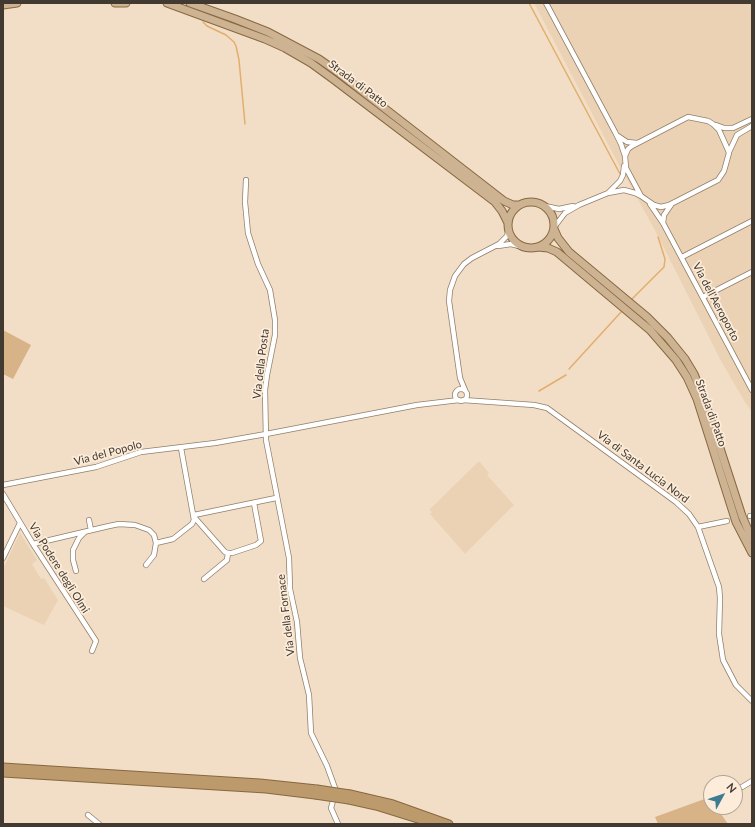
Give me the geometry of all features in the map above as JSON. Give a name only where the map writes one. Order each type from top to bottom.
[{"type":"highway","points":[[3,767],[260,783],[393,804],[449,824]]},
{"type":"highway","points":[[3,772],[316,792]]},
{"type":"highway","points":[[350,797],[434,824]]},
{"type":"main road","points":[[3,5],[17,3]]},
{"type":"main road","points":[[114,3],[126,3]]},
{"type":"main road","name":"Strada di Patto","points":[[167,3],[265,39],[311,63],[491,200],[502,211],[509,226]]},
{"type":"main road","name":"Strada di Patto","points":[[190,3],[268,32],[319,59],[504,201],[513,205],[519,205]]},
{"type":"main road","points":[[534,202],[545,206],[552,215],[554,227],[550,239],[544,245],[531,248],[523,247],[515,241],[509,226],[511,214],[519,205],[534,202]]},
{"type":"main road","name":"Strada di Patto","points":[[554,227],[558,238],[569,252],[654,323],[685,359],[694,374],[704,399],[742,516],[752,538]]},
{"type":"main road","name":"Strada di Patto","points":[[538,247],[548,248],[557,252],[650,330],[676,360],[687,377],[697,399],[736,522],[752,553]]},
{"type":"street","points":[[546,3],[621,144],[624,156],[623,175],[620,181],[608,193]]},
{"type":"street","points":[[624,156],[628,149],[684,118],[697,118],[719,126],[731,128],[752,119]]},
{"type":"street","points":[[713,124],[719,130],[729,153]]},
{"type":"street","points":[[554,227],[566,213],[579,205],[608,193],[624,190],[641,196],[649,203],[661,207],[674,203],[720,178],[726,167],[729,153],[737,135],[752,126]]},
{"type":"street","points":[[615,132],[624,140],[638,143]]},
{"type":"street","points":[[624,164],[641,196]]},
{"type":"street","name":"Via della Posta","points":[[246,180],[244,188],[248,233],[258,264],[270,290],[275,320],[275,335],[265,390],[266,434]]},
{"type":"street","name":"Via dell'Aeroporto","points":[[649,203],[663,223],[682,257],[752,390]]},
{"type":"street","points":[[663,223],[666,213],[674,203]]},
{"type":"street","points":[[545,206],[559,209],[579,205]]},
{"type":"street","points":[[682,257],[752,221]]},
{"type":"street","points":[[460,378],[456,398],[461,400],[466,397],[466,393],[460,378],[449,301],[450,290],[455,276],[464,264],[504,240],[509,226]]},
{"type":"street","points":[[494,247],[511,244],[523,247]]},
{"type":"street","points":[[703,297],[752,272]]},
{"type":"street","points":[[446,401],[452,398],[457,391],[462,389],[465,390]]},
{"type":"street","name":"Via di Santa Lucia Nord","points":[[266,434],[417,405],[446,401],[461,400],[534,405],[548,409],[676,502],[690,514],[698,527],[719,587],[719,634],[723,660],[733,681],[752,701]]},
{"type":"street","name":"Via del Popolo","points":[[3,485],[96,467],[141,452],[181,448],[266,434]]},
{"type":"street","name":"Via della Fornace","points":[[266,434],[276,498],[289,558],[290,590],[297,622],[300,658],[310,695],[311,733],[327,766],[335,788]]},
{"type":"street","points":[[156,543],[173,539],[192,524],[194,516],[181,448]]},
{"type":"street","name":"Via Podere degli Olmi","points":[[3,494],[33,544],[96,641],[92,652]]},
{"type":"street","points":[[194,516],[276,498]]},
{"type":"street","points":[[228,553],[256,545],[261,541],[254,503]]},
{"type":"street","points":[[194,516],[228,553]]},
{"type":"street","points":[[89,520],[89,530]]},
{"type":"street","points":[[698,527],[727,521]]},
{"type":"street","points":[[3,558],[20,523]]},
{"type":"street","points":[[33,544],[113,525],[135,525],[149,530],[154,535],[156,543],[154,555],[146,565]]},
{"type":"street","points":[[76,571],[73,560],[73,550],[79,538],[89,530]]},
{"type":"street","points":[[204,579],[227,560],[228,553]]},
{"type":"street","points":[[743,786],[752,781]]},
{"type":"street","points":[[333,801],[332,808],[338,824]]},
{"type":"street","points":[[88,815],[99,824]]},
{"type":"shaded area","points":[[534,3],[752,3],[752,412],[721,361],[657,234]]},
{"type":"shaded area","points":[[3,330],[31,345],[13,379],[3,374]]},
{"type":"shaded area","points":[[479,461],[489,473],[487,475],[514,505],[465,554],[430,514],[432,512],[429,510]]},
{"type":"shaded area","points":[[20,533],[37,560],[32,564],[41,579],[44,578],[58,600],[44,625],[3,606],[3,569]]},
{"type":"shaded area","points":[[703,800],[703,815],[722,815],[728,824],[658,824],[655,817]]},
{"type":"waterway","points":[[529,3],[620,174]]},
{"type":"waterway","points":[[203,22],[207,26],[226,35],[234,42],[236,46],[239,60],[245,124]]},
{"type":"waterway","points":[[632,299],[664,267],[665,259],[658,237]]},
{"type":"waterway","points":[[569,369],[622,311]]},
{"type":"waterway","points":[[539,391],[566,375]]}]
